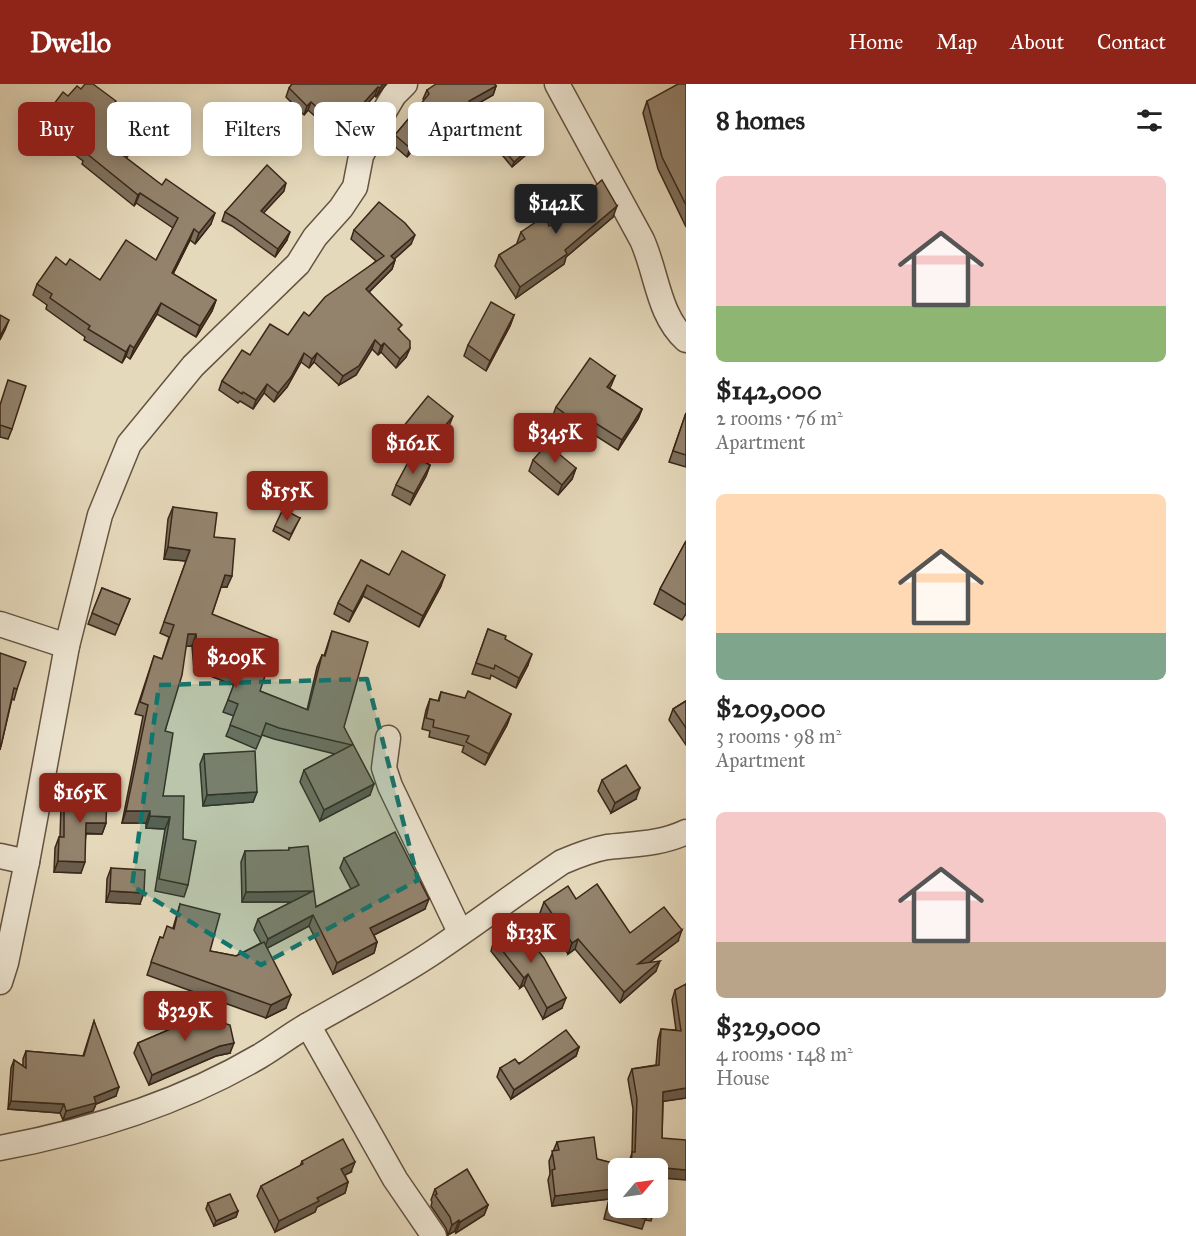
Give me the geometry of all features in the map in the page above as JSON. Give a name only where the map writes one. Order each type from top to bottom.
[{"type":"street","points":[[0,982],[27,862],[67,646],[99,514],[129,444],[193,366],[298,264],[315,237],[341,208],[355,187],[361,156],[394,95],[405,84]]},
{"type":"street","points":[[557,84],[642,240],[669,320],[686,340]]},
{"type":"street","points":[[0,624],[67,646]]},
{"type":"street","points":[[388,738],[384,768],[390,786],[460,932]]},
{"type":"street","points":[[0,1148],[67,1134],[105,1123],[184,1094],[260,1056],[308,1025],[368,993],[436,950],[562,862],[580,854],[660,841],[686,832]]},
{"type":"street","points":[[0,856],[27,862]]},
{"type":"street","points":[[308,1025],[395,1179],[434,1236]]},
{"type":"highlighted area","points":[[367,679],[418,880],[261,965],[132,886],[159,685]]},
{"type":"building","points":[[85,84],[93,84],[116,101],[107,102],[107,156],[124,156],[162,185],[166,179],[215,213],[199,233],[194,229],[172,273],[216,300],[200,326],[161,303],[134,348],[130,345],[126,352],[88,329],[90,326],[50,298],[52,294],[37,284],[56,257],[66,265],[70,259],[100,280],[126,240],[156,260],[178,218],[140,193],[138,195],[90,156],[95,156],[95,102],[55,102],[63,92],[68,96],[77,86],[81,89]]},
{"type":"building","points":[[292,84],[383,84],[364,102],[314,102],[314,105],[311,102],[307,106],[289,88]]},
{"type":"building","points":[[436,84],[495,84],[496,86],[470,102],[422,102],[429,94],[427,90]]},
{"type":"building","points":[[678,84],[686,84],[686,205],[662,157],[647,101]]},
{"type":"building","points":[[408,119],[408,146],[396,134]]},
{"type":"building","points":[[509,156],[521,156],[514,162]]},
{"type":"building","points":[[267,165],[286,183],[261,211],[290,232],[278,249],[225,212]]},
{"type":"building","points":[[602,180],[617,206],[565,250],[567,254],[520,287],[499,255],[525,239],[521,232],[545,216],[549,226]]},
{"type":"building","points":[[379,202],[405,223],[415,235],[391,256],[395,260],[366,289],[402,325],[398,329],[410,341],[410,348],[400,359],[384,343],[381,346],[375,340],[359,366],[343,376],[317,353],[312,359],[304,353],[291,377],[278,393],[267,384],[256,400],[222,381],[242,350],[250,355],[270,324],[288,335],[304,312],[309,316],[325,297],[384,256],[354,230]]},
{"type":"building","points":[[491,302],[514,315],[490,361],[468,345]]},
{"type":"building","points":[[0,315],[9,320],[0,336]]},
{"type":"building","points":[[590,358],[615,376],[607,387],[642,409],[622,440],[586,417],[580,425],[556,407]]},
{"type":"building","points":[[8,380],[26,386],[12,429],[0,425],[0,405]]},
{"type":"building","points":[[428,396],[453,416],[424,452],[399,432]]},
{"type":"building","points":[[686,413],[686,455],[673,451]]},
{"type":"building","points":[[547,444],[576,468],[562,485],[533,460]]},
{"type":"building","points":[[412,455],[430,465],[414,494],[396,485]]},
{"type":"building","points":[[173,507],[217,513],[214,537],[235,539],[232,576],[225,575],[212,614],[277,640],[260,691],[308,710],[322,655],[325,656],[332,631],[368,642],[344,727],[374,784],[324,810],[304,770],[352,745],[266,723],[261,737],[230,725],[238,704],[228,700],[238,673],[198,659],[196,634],[188,634],[182,675],[165,731],[173,733],[163,796],[184,796],[183,839],[196,841],[188,885],[159,879],[170,817],[150,816],[150,811],[126,811],[148,705],[140,702],[154,656],[162,659],[174,625],[164,622],[190,550],[168,547]]},
{"type":"building","points":[[283,509],[300,518],[291,534],[275,526]]},
{"type":"building","points":[[686,541],[686,605],[660,589]]},
{"type":"building","points":[[402,551],[445,575],[423,616],[367,585],[353,612],[338,603],[361,560],[389,575]]},
{"type":"building","points":[[102,588],[130,599],[119,625],[92,613]]},
{"type":"building","points":[[488,629],[506,636],[505,639],[532,654],[519,678],[495,665],[494,669],[476,663]]},
{"type":"building","points":[[0,653],[26,662],[17,689],[14,688],[1,746],[0,746]]},
{"type":"building","points":[[468,691],[511,714],[489,754],[466,742],[469,736],[433,727],[434,720],[426,718],[430,699],[439,701],[441,692],[465,698]]},
{"type":"building","points":[[686,701],[686,728],[673,709]]},
{"type":"building","points":[[255,751],[257,792],[207,795],[204,754]]},
{"type":"building","points":[[626,765],[640,788],[615,803],[602,780]]},
{"type":"building","points":[[64,794],[107,795],[106,823],[86,823],[85,862],[58,861],[59,837],[64,837]]},
{"type":"building","points":[[395,832],[429,899],[370,928],[377,942],[337,963],[313,915],[268,939],[258,919],[313,891],[246,892],[245,851],[289,850],[289,848],[308,846],[316,907],[359,885],[344,858]]},
{"type":"building","points":[[111,868],[145,870],[144,893],[110,891]]},
{"type":"building","points":[[597,884],[630,933],[664,907],[682,930],[638,964],[660,961],[624,992],[578,939],[572,943],[544,902],[568,886],[576,899]]},
{"type":"building","points":[[180,904],[220,914],[210,951],[236,956],[264,942],[291,995],[271,1005],[151,962],[160,937],[163,938],[167,926],[174,929]]},
{"type":"building","points":[[516,923],[544,958],[566,998],[547,1008],[528,974],[524,978],[494,940]]},
{"type":"building","points":[[686,984],[686,1088],[663,1092],[662,1138],[686,1140],[686,1170],[668,1168],[668,1158],[632,1158],[632,1152],[635,1152],[637,1099],[632,1069],[659,1065],[661,1029],[681,1031],[675,990]]},
{"type":"building","points":[[189,1012],[230,1025],[234,1043],[220,1046],[152,1075],[138,1043],[187,1022]]},
{"type":"building","points":[[94,1021],[119,1087],[94,1097],[96,1103],[66,1111],[64,1104],[11,1101],[14,1060],[26,1068],[26,1051],[84,1056]]},
{"type":"building","points":[[566,1030],[579,1047],[514,1090],[500,1068],[515,1059],[519,1064]]},
{"type":"building","points":[[594,1137],[597,1159],[608,1162],[608,1189],[555,1196],[552,1151],[559,1150],[557,1142]]},
{"type":"building","points":[[343,1139],[355,1162],[341,1169],[348,1182],[317,1198],[319,1201],[279,1221],[261,1186]]},
{"type":"building","points":[[467,1169],[488,1205],[452,1225],[450,1217],[435,1195],[437,1194],[435,1189]]},
{"type":"building","points":[[230,1194],[238,1211],[216,1221],[208,1203]]}]
